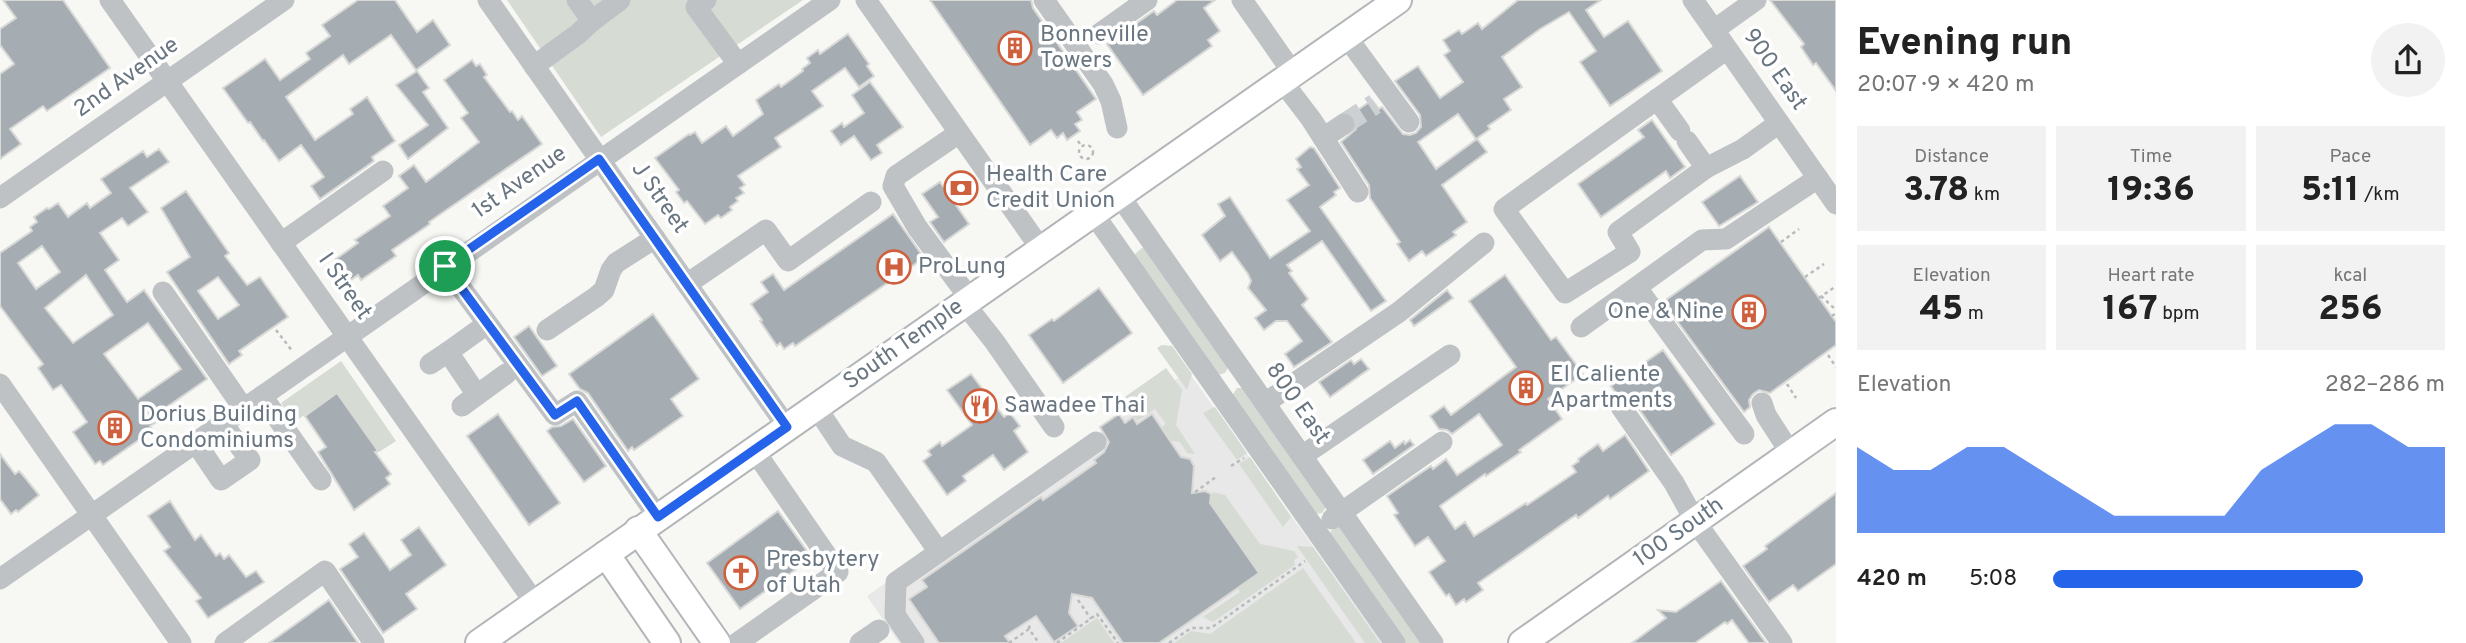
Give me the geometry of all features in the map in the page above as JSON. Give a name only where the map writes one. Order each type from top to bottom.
[{"type":"main road","name":"South Temple","points":[[479,643],[1398,0]]},
{"type":"main road","name":"100 South","points":[[1522,643],[1836,422]]},
{"type":"main road","points":[[648,524],[717,643]]},
{"type":"main road","points":[[606,555],[667,643]]},
{"type":"street","name":"I Street","points":[[110,0],[535,603]]},
{"type":"street","name":"2nd Avenue","points":[[0,198],[284,0]]},
{"type":"street","name":"J Street","points":[[488,0],[787,427]]},
{"type":"street","points":[[577,0],[592,20]]},
{"type":"street","points":[[534,66],[620,0]]},
{"type":"street","points":[[706,0],[696,6],[738,64]]},
{"type":"street","name":"1st Avenue","points":[[0,579],[445,266],[830,0]]},
{"type":"street","points":[[866,0],[1041,249]]},
{"type":"street","points":[[1044,0],[1103,84],[1111,101],[1117,128]]},
{"type":"street","points":[[1099,34],[1147,0]]},
{"type":"street","points":[[1242,0],[1358,192]]},
{"type":"street","name":"900 East","points":[[1693,0],[1836,204]]},
{"type":"street","points":[[1714,30],[1756,0]]},
{"type":"street","points":[[1346,36],[1381,99],[1409,122]]},
{"type":"street","points":[[1727,49],[1504,209],[1565,293],[1630,252],[1618,232],[1706,168],[1743,149],[1779,123]]},
{"type":"street","points":[[1657,99],[1706,168]]},
{"type":"street","points":[[1323,138],[1344,124]]},
{"type":"street","points":[[959,133],[896,176],[893,186],[917,227],[1054,427]]},
{"type":"street","points":[[281,243],[383,171]]},
{"type":"street","points":[[1581,327],[1702,240],[1726,239],[1818,178]]},
{"type":"street","name":"800 East","points":[[1119,195],[1433,643]]},
{"type":"street","points":[[687,284],[766,230],[788,261],[871,202]]},
{"type":"street","points":[[1093,213],[1395,643]]},
{"type":"street","points":[[547,330],[596,297],[604,290],[616,263],[654,238]]},
{"type":"street","points":[[1265,403],[1399,312],[1484,243]]},
{"type":"street","points":[[445,266],[555,415],[577,401],[648,524]]},
{"type":"street","points":[[1637,288],[1744,435]]},
{"type":"street","points":[[163,292],[244,409]]},
{"type":"street","points":[[430,365],[488,324]]},
{"type":"street","points":[[448,352],[469,400],[506,374]]},
{"type":"street","points":[[1302,456],[1450,355]]},
{"type":"street","points":[[1216,388],[1241,370]]},
{"type":"street","points":[[0,384],[181,643]]},
{"type":"street","points":[[262,396],[321,480]]},
{"type":"street","points":[[1762,403],[1766,415],[1791,454]]},
{"type":"street","points":[[816,407],[842,446],[876,462],[939,552]]},
{"type":"street","points":[[1620,407],[1782,643]]},
{"type":"street","points":[[196,443],[222,480],[250,460],[223,424]]},
{"type":"street","points":[[914,643],[895,615],[896,582],[1096,442]]},
{"type":"street","points":[[1315,530],[1441,442]]},
{"type":"street","points":[[737,643],[838,572],[754,450]]},
{"type":"street","points":[[225,643],[325,571],[374,643]]},
{"type":"street","points":[[860,643],[878,630]]},
{"type":"path","points":[[1078,141],[1082,147]]},
{"type":"path","points":[[1082,147],[1080,156],[1084,159],[1090,158]]},
{"type":"path","points":[[1082,147],[1091,148],[1093,152],[1090,158]]},
{"type":"path","points":[[1090,158],[1094,164]]},
{"type":"path","points":[[1781,242],[1799,229]]},
{"type":"path","points":[[1805,277],[1824,264]]},
{"type":"path","points":[[1835,313],[1820,297],[1836,286]]},
{"type":"path","points":[[276,330],[296,355]]},
{"type":"path","points":[[1828,355],[1836,367]]},
{"type":"path","points":[[1787,384],[1796,398]]},
{"type":"path","points":[[1231,466],[1246,456]]},
{"type":"path","points":[[1195,492],[1216,477]]},
{"type":"path","points":[[1169,643],[1191,628],[1211,628],[1305,561]]},
{"type":"path","points":[[1078,600],[1091,619]]},
{"type":"path","points":[[1057,643],[1097,614],[1118,643]]},
{"type":"path","points":[[1030,622],[1029,629],[1039,643]]},
{"type":"path","points":[[1009,643],[1029,629]]},
{"type":"shaded area","points":[[507,0],[803,0],[601,137]]},
{"type":"shaded area","points":[[1142,248],[1147,248],[1228,368],[1225,373],[1218,375],[1134,255]]},
{"type":"shaded area","points":[[1162,345],[1172,346],[1192,374],[1187,390],[1157,348]]},
{"type":"shaded area","points":[[341,361],[396,441],[379,452],[338,393],[294,422],[281,403]]},
{"type":"shaded area","points":[[1166,368],[1182,390],[1176,425],[1195,454],[1187,453],[1180,442],[1172,441],[1162,427],[1166,424],[1155,409],[1137,421],[1122,399]]},
{"type":"shaded area","points":[[1188,371],[1382,643],[899,643],[867,596]]},
{"type":"shaded area","points":[[1237,388],[1243,388],[1326,507],[1322,513],[1314,514],[1232,396]]},
{"type":"shaded area","points":[[1215,407],[1247,453],[1237,460],[1203,413]]},
{"type":"shaded area","points":[[1250,457],[1291,517],[1283,527],[1239,464]]},
{"type":"shaded area","points":[[1213,492],[1225,495],[1260,544],[1294,551],[1298,557],[1294,560],[1295,565],[1213,622],[1203,617],[1240,592],[1238,588],[1259,573],[1210,503]]},
{"type":"shaded area","points":[[1339,526],[1424,643],[1403,643],[1329,536],[1331,531]]},
{"type":"shaded area","points":[[1297,546],[1313,547],[1380,643],[1365,643]]},
{"type":"shaded area","points":[[1303,568],[1356,643],[1174,643],[1191,631],[1210,634]]},
{"type":"shaded area","points":[[1097,618],[1114,643],[1061,643]]},
{"type":"building","points":[[3,0],[63,0],[110,68],[47,111],[43,106],[10,129],[21,144],[0,159],[0,74],[14,64],[0,45],[0,29],[16,18]]},
{"type":"building","points":[[358,0],[395,0],[417,32],[433,20],[450,45],[416,70],[391,35],[349,64],[343,55],[286,97],[315,140],[353,114],[350,109],[367,97],[395,141],[372,157],[374,161],[320,199],[311,186],[324,177],[301,145],[279,161],[223,88],[265,59],[280,80],[310,59],[306,53],[330,36],[322,25]]},
{"type":"building","name":"Bonneville Towers","points":[[930,0],[1031,0],[1033,8],[1096,99],[1077,112],[1082,120],[1075,124],[1080,131],[1067,140],[1063,133],[1057,138],[1051,130],[1030,145]]},
{"type":"building","points":[[1177,0],[1215,0],[1204,8],[1220,31],[1208,40],[1212,46],[1143,95],[1107,44],[1154,11],[1157,15]]},
{"type":"building","points":[[1518,0],[1601,0],[1586,10],[1604,37],[1628,21],[1662,71],[1610,106],[1580,62],[1596,51],[1569,12],[1502,57],[1522,87],[1504,99],[1511,110],[1488,126],[1490,129],[1476,139],[1458,114],[1418,142],[1436,169],[1477,139],[1487,152],[1442,185],[1467,222],[1453,232],[1456,235],[1426,256],[1422,251],[1409,261],[1397,244],[1400,242],[1370,198],[1369,185],[1341,142],[1356,129],[1357,122],[1352,114],[1372,100],[1379,109],[1382,107],[1403,134],[1416,133],[1421,127],[1420,115],[1395,81],[1418,66],[1440,98],[1463,82],[1444,55],[1450,51],[1443,40],[1459,30],[1462,34],[1478,23],[1482,29]]},
{"type":"building","points":[[1770,0],[1836,0],[1836,91],[1816,63],[1813,65],[1801,47],[1804,44]]},
{"type":"building","points":[[848,34],[874,76],[859,87],[845,68],[812,91],[823,106],[775,138],[781,147],[738,176],[745,185],[740,188],[744,193],[736,198],[738,201],[730,207],[732,210],[705,224],[687,201],[684,203],[676,192],[679,190],[655,158],[695,132],[702,143],[726,126],[733,136],[763,114],[756,100],[803,71],[810,63],[807,58],[818,50],[820,54]]},
{"type":"building","points":[[472,60],[476,66],[480,64],[487,75],[484,77],[510,112],[512,111],[518,120],[522,116],[542,144],[392,250],[396,256],[361,280],[358,275],[351,280],[336,259],[358,243],[355,240],[390,216],[383,206],[408,188],[399,176],[414,165],[426,182],[479,142],[461,118],[468,113],[444,80]]},
{"type":"building","points":[[417,71],[429,88],[423,92],[448,128],[408,159],[399,145],[428,125],[396,85]]},
{"type":"building","points":[[870,82],[903,127],[877,145],[882,153],[871,160],[854,136],[841,145],[831,131],[842,123],[844,127],[864,113],[852,95]]},
{"type":"building","points":[[1652,120],[1685,167],[1670,178],[1666,171],[1601,217],[1578,184],[1644,137],[1638,130]]},
{"type":"building","points":[[1310,147],[1314,148],[1340,188],[1334,192],[1336,195],[1320,207],[1386,301],[1371,311],[1322,241],[1287,265],[1292,271],[1289,273],[1308,299],[1302,305],[1332,342],[1294,367],[1285,354],[1302,341],[1287,321],[1276,321],[1264,330],[1255,318],[1266,310],[1248,288],[1251,281],[1248,274],[1232,252],[1220,261],[1202,235],[1225,216],[1218,204],[1230,197],[1270,258],[1310,231],[1287,200],[1309,185],[1297,169],[1301,167],[1296,159]]},
{"type":"building","points":[[159,149],[169,162],[130,188],[148,212],[128,226],[122,218],[100,233],[119,260],[105,270],[127,302],[144,290],[207,379],[151,418],[155,423],[150,426],[153,430],[103,465],[100,461],[95,464],[73,432],[87,422],[61,385],[53,390],[38,368],[43,364],[0,306],[0,253],[32,231],[30,227],[37,222],[34,217],[47,208],[58,203],[68,217],[87,203],[90,208],[111,193],[101,179],[143,151],[147,157]],"holes":[[[42,246],[60,272],[36,289],[18,263]],[[86,275],[113,315],[73,343],[45,308]],[[148,323],[181,369],[138,399],[104,354]]]},
{"type":"building","points":[[1740,176],[1758,202],[1719,226],[1702,202]]},
{"type":"building","points":[[940,182],[969,224],[944,242],[930,222],[938,217],[922,194]]},
{"type":"building","points":[[186,191],[229,253],[225,256],[247,285],[260,277],[288,317],[239,351],[242,355],[229,364],[167,272],[190,257],[161,208]],"holes":[[[218,277],[239,305],[218,319],[198,291]]]},
{"type":"building","points":[[893,214],[924,258],[795,346],[793,343],[784,349],[780,343],[777,346],[751,304],[768,292],[761,282],[773,274],[784,290]]},
{"type":"building","name":"One & Nine","points":[[1769,227],[1836,322],[1836,345],[1770,393],[1759,390],[1753,394],[1749,400],[1750,407],[1744,412],[1663,302]]},
{"type":"building","points":[[1505,275],[1551,340],[1556,337],[1583,374],[1548,399],[1562,419],[1519,450],[1521,452],[1440,506],[1455,529],[1465,522],[1474,536],[1576,472],[1572,466],[1598,444],[1603,451],[1625,435],[1649,471],[1610,499],[1608,496],[1578,518],[1576,515],[1478,583],[1483,590],[1466,602],[1464,599],[1456,605],[1429,572],[1445,561],[1428,537],[1415,546],[1394,515],[1398,513],[1387,496],[1446,459],[1457,475],[1502,445],[1479,414],[1452,434],[1439,429],[1430,416],[1444,406],[1451,415],[1516,367],[1469,301]]},
{"type":"building","points":[[1099,288],[1132,333],[1063,383],[1029,335],[1052,319],[1054,321]]},
{"type":"building","points":[[1447,290],[1453,298],[1414,326],[1410,320]]},
{"type":"building","points":[[653,314],[699,379],[671,399],[683,416],[634,450],[632,447],[628,451],[588,393],[580,389],[569,374]]},
{"type":"building","points":[[529,326],[557,366],[542,376],[514,337]]},
{"type":"building","points":[[1663,350],[1715,424],[1671,455],[1632,399],[1626,395],[1617,395],[1611,386]]},
{"type":"building","points":[[1361,359],[1369,369],[1330,397],[1319,382],[1351,360],[1354,364]]},
{"type":"building","points":[[971,374],[1004,417],[1010,413],[1020,426],[1014,431],[1028,452],[1004,470],[993,455],[963,476],[966,481],[947,495],[923,461],[931,455],[928,451],[940,442],[942,446],[972,425],[947,390]]},
{"type":"building","points":[[337,393],[391,474],[386,478],[390,484],[354,510],[318,452],[326,447],[305,416]]},
{"type":"building","points":[[498,414],[560,503],[529,525],[467,436]]},
{"type":"building","points":[[1119,414],[1125,423],[1133,417],[1137,424],[1152,414],[1181,457],[1190,459],[1194,466],[1192,493],[1205,491],[1211,494],[1210,503],[1259,573],[1159,643],[1123,643],[1092,598],[1072,594],[1069,613],[1078,626],[1054,642],[1036,616],[1005,636],[1010,643],[939,643],[909,599],[927,587],[922,580],[1041,497],[1043,500],[1096,463],[1094,460],[1104,452],[1109,442],[1100,427]]},
{"type":"building","points":[[573,419],[606,466],[584,482],[547,431]]},
{"type":"building","points":[[1410,440],[1414,445],[1373,474],[1363,460],[1390,441],[1395,448]]},
{"type":"building","points":[[0,454],[15,474],[19,471],[39,495],[18,512],[16,510],[11,514],[0,499]]},
{"type":"building","points":[[1836,493],[1836,564],[1798,591],[1793,585],[1769,602],[1743,566],[1767,549],[1765,546]]},
{"type":"building","points":[[170,501],[195,540],[201,535],[216,556],[220,553],[224,559],[229,555],[246,577],[256,571],[264,582],[208,618],[196,601],[201,598],[164,551],[170,547],[148,516]]},
{"type":"building","points":[[778,511],[812,558],[740,609],[707,563]]},
{"type":"building","points":[[419,527],[446,565],[406,594],[417,609],[383,633],[340,569],[358,557],[349,544],[364,533],[390,570],[411,555],[401,540]]},
{"type":"building","points":[[1721,581],[1766,643],[1749,643],[1732,620],[1695,643],[1632,643],[1666,618],[1658,610],[1676,612]]},
{"type":"building","points":[[329,600],[358,643],[269,643],[293,626]]},
{"type":"tunnel","points":[[1344,124],[1375,104]]},
{"type":"place","name":"Bonneville Towers","points":[[1015,48]]},
{"type":"place","name":"Health Care Credit Union","points":[[961,188]]},
{"type":"place","name":"ProLung","points":[[894,267]]},
{"type":"place","name":"One & Nine","points":[[1749,312]]},
{"type":"place","name":"El Caliente Apartments","points":[[1526,388]]},
{"type":"place","name":"Sawadee Thai","points":[[980,406]]},
{"type":"place","name":"Dorius Building Condominiums","points":[[115,428]]},
{"type":"place","name":"Presbytery of Utah","points":[[741,573]]},
{"type":"route","points":[[599,159],[787,427],[658,517],[577,401],[555,415],[445,266],[599,159]]}]
